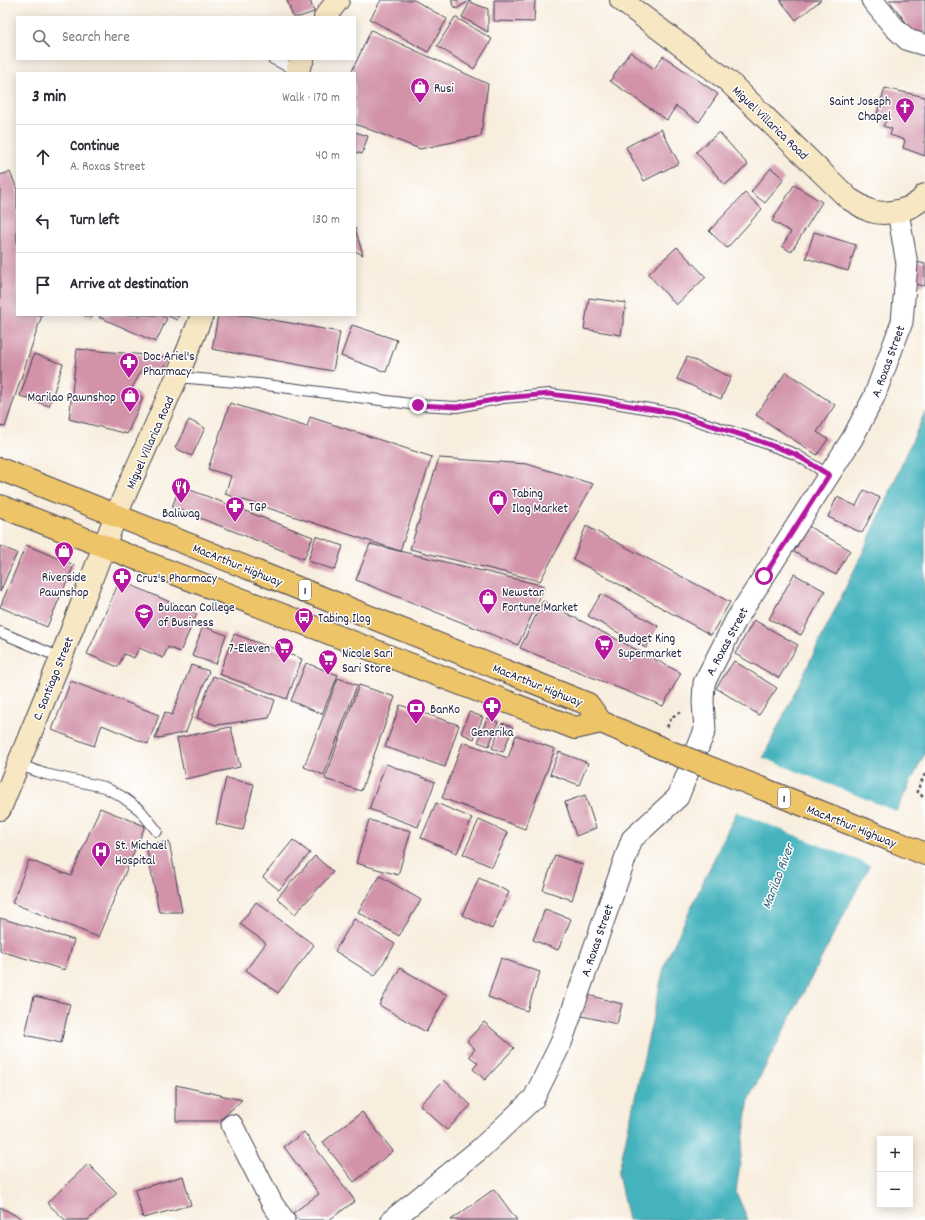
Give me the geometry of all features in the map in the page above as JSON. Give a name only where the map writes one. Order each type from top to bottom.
[{"type":"highway","name":"MacArthur Highway","points":[[0,469],[588,704],[601,722],[672,753],[925,854]]},
{"type":"highway","name":"MacArthur Highway","points":[[0,506],[575,728],[601,722]]},
{"type":"main road","points":[[326,16],[338,0]]},
{"type":"main road","name":"Miguel Villarica Road","points":[[621,0],[728,81],[849,199],[869,210],[898,212],[920,201],[925,195]]},
{"type":"main road","name":"Miguel Villarica Road","points":[[104,546],[202,316]]},
{"type":"main road","name":"C. Santiago Street","points":[[0,809],[104,546]]},
{"type":"street","points":[[872,0],[894,28],[908,40],[925,45]]},
{"type":"street","name":"A. Roxas Street","points":[[392,1220],[480,1149],[534,1098],[561,1044],[632,839],[678,796],[684,782],[705,730],[703,702],[704,683],[736,620],[852,439],[874,397],[902,322],[907,264],[898,212]]},
{"type":"street","points":[[232,1125],[274,1205],[284,1220]]},
{"type":"lane","points":[[276,60],[298,68]]},
{"type":"lane","points":[[177,377],[259,384],[418,405],[457,407],[503,398],[549,394],[597,400],[673,413],[748,437],[795,454],[829,475]]},
{"type":"lane","points":[[0,632],[61,658]]},
{"type":"lane","points":[[17,764],[45,774],[104,787],[121,796],[140,810],[157,831]]},
{"type":"path","points":[[672,717],[681,711]]},
{"type":"path","points":[[925,774],[917,791],[925,799]]},
{"type":"water","name":"Marilao River","points":[[925,412],[925,753],[867,870],[749,1098],[736,1192],[748,1220],[628,1220],[618,1174],[665,963],[864,550]]},
{"type":"pier","points":[[761,757],[898,812],[872,866],[735,811]]},
{"type":"building","points":[[287,0],[310,0],[314,12],[302,16],[293,16]]},
{"type":"building","points":[[381,0],[414,0],[447,19],[428,52],[370,19]]},
{"type":"building","points":[[451,0],[471,0],[456,9]]},
{"type":"building","points":[[494,0],[535,0],[534,22],[494,21]]},
{"type":"building","points":[[780,0],[821,0],[796,20]]},
{"type":"building","points":[[889,0],[925,0],[925,36],[914,33]]},
{"type":"building","points":[[470,2],[488,9],[488,32],[462,17]]},
{"type":"building","points":[[455,17],[492,39],[474,69],[437,46]]},
{"type":"building","name":"Rusi","points":[[371,30],[488,84],[481,136],[420,149],[356,124],[356,72],[351,72]]},
{"type":"building","points":[[630,52],[654,69],[663,56],[718,94],[699,122],[676,106],[667,120],[610,81]]},
{"type":"building","name":"Saint Joseph Chapel","points":[[885,88],[925,97],[925,156],[903,148],[905,140],[890,135],[892,129],[883,126],[886,121],[876,117]]},
{"type":"building","points":[[661,129],[679,163],[644,181],[626,147]]},
{"type":"building","points":[[356,132],[368,136],[362,154],[356,152]]},
{"type":"building","points":[[719,132],[748,165],[725,185],[696,152]]},
{"type":"building","points":[[771,168],[784,179],[765,203],[751,192]]},
{"type":"building","points":[[10,172],[16,187],[16,316],[42,316],[5,427],[0,426],[0,175]]},
{"type":"building","points":[[794,185],[822,202],[791,252],[782,246],[791,232],[772,221]]},
{"type":"building","points":[[745,193],[762,209],[727,248],[709,231]]},
{"type":"building","points":[[356,231],[363,255],[356,252]]},
{"type":"building","points":[[814,232],[856,245],[848,271],[806,258]]},
{"type":"building","points":[[677,247],[706,277],[676,305],[648,274]]},
{"type":"building","points":[[913,261],[925,264],[925,286],[908,283]]},
{"type":"building","points":[[589,298],[626,303],[621,335],[584,329]]},
{"type":"building","points":[[162,316],[167,318],[156,342],[99,317]]},
{"type":"building","points":[[168,316],[179,316],[177,320]]},
{"type":"building","points":[[218,316],[251,316],[340,332],[333,371],[212,349]]},
{"type":"building","points":[[352,325],[397,340],[386,372],[341,356]]},
{"type":"building","points":[[77,349],[169,357],[163,370],[143,368],[131,390],[143,398],[127,434],[69,419]]},
{"type":"building","points":[[34,354],[63,364],[49,406],[20,396]]},
{"type":"building","points":[[687,357],[731,377],[721,399],[677,379]]},
{"type":"building","points":[[786,372],[835,405],[817,432],[828,439],[817,455],[756,415]]},
{"type":"building","points":[[230,403],[307,427],[310,417],[432,457],[400,551],[225,494],[231,476],[208,469]]},
{"type":"building","points":[[189,420],[205,428],[192,456],[175,448]]},
{"type":"building","name":"Tabing Ilog Market","points":[[439,458],[527,464],[593,484],[540,581],[410,549]]},
{"type":"building","points":[[180,486],[313,537],[304,559],[172,507]]},
{"type":"building","points":[[864,490],[880,498],[862,533],[828,517],[837,497],[856,506]]},
{"type":"building","points":[[586,526],[730,602],[711,635],[573,559]]},
{"type":"building","points":[[808,526],[850,550],[836,575],[794,552]]},
{"type":"building","points":[[316,536],[343,546],[335,570],[308,561]]},
{"type":"building","name":"Newstar Fortune Market","points":[[370,544],[545,586],[518,645],[356,580]]},
{"type":"building","points":[[26,545],[74,565],[47,627],[0,607]]},
{"type":"building","points":[[0,546],[17,553],[0,592]]},
{"type":"building","points":[[794,574],[825,591],[801,635],[769,619]]},
{"type":"building","name":"Bulacan College of Business","points":[[120,580],[197,614],[180,652],[168,647],[163,658],[139,648],[134,658],[124,654],[118,667],[87,654]]},
{"type":"building","points":[[601,594],[658,626],[646,648],[588,616]]},
{"type":"building","name":"Budget King Supermarket","points":[[543,601],[681,673],[663,706],[520,648]]},
{"type":"building","points":[[754,620],[798,645],[779,678],[735,654]]},
{"type":"building","points":[[203,626],[226,635],[216,664],[192,656]]},
{"type":"building","points":[[234,634],[302,659],[287,699],[219,674]]},
{"type":"building","points":[[734,661],[777,688],[759,715],[716,688]]},
{"type":"building","points":[[306,663],[338,675],[322,714],[291,701]]},
{"type":"building","points":[[191,665],[209,671],[186,732],[155,739],[165,712],[172,715]]},
{"type":"building","points":[[213,676],[275,700],[269,718],[216,725],[197,718]]},
{"type":"building","points":[[338,678],[357,685],[324,775],[304,767]]},
{"type":"building","points":[[71,681],[159,715],[148,744],[102,725],[94,746],[52,730]]},
{"type":"building","points":[[359,685],[395,697],[361,791],[325,779]]},
{"type":"building","points":[[400,705],[459,725],[445,767],[385,747]]},
{"type":"building","points":[[469,712],[483,717],[474,739],[461,733]]},
{"type":"building","points":[[487,718],[498,722],[489,746],[478,742]]},
{"type":"building","points":[[502,723],[513,727],[503,752],[492,748]]},
{"type":"building","points":[[231,727],[240,767],[185,779],[177,738]]},
{"type":"building","points":[[516,735],[555,749],[525,829],[442,798],[463,742],[508,758]]},
{"type":"building","points":[[559,752],[588,763],[579,785],[550,774]]},
{"type":"building","points":[[386,764],[435,782],[418,827],[369,809]]},
{"type":"building","points":[[226,778],[254,784],[243,830],[216,824]]},
{"type":"building","points":[[585,795],[596,828],[576,836],[565,802]]},
{"type":"building","points":[[436,803],[472,818],[457,853],[421,838]]},
{"type":"building","name":"St. Michael Hospital","points":[[100,808],[145,826],[98,937],[12,903],[29,860],[71,876]]},
{"type":"building","points":[[369,820],[411,831],[398,875],[356,863]]},
{"type":"building","points":[[479,820],[508,833],[492,867],[463,854]]},
{"type":"building","points":[[293,840],[310,853],[279,890],[263,877]]},
{"type":"building","points":[[169,841],[182,912],[159,912],[146,845]]},
{"type":"building","points":[[555,855],[583,865],[572,900],[543,890]]},
{"type":"building","points":[[315,856],[333,872],[295,914],[277,898]]},
{"type":"building","points":[[380,876],[421,900],[399,936],[358,912]]},
{"type":"building","points":[[479,878],[509,892],[492,929],[462,915]]},
{"type":"building","points":[[256,902],[314,945],[278,993],[246,970],[266,943],[240,924]]},
{"type":"building","points":[[545,909],[571,919],[558,950],[533,940]]},
{"type":"building","points":[[0,918],[74,940],[65,970],[0,951]]},
{"type":"building","points":[[354,919],[395,944],[375,976],[335,951]]},
{"type":"building","points":[[501,958],[540,972],[527,1011],[488,997]]},
{"type":"building","points":[[400,968],[447,995],[426,1032],[379,1005]]},
{"type":"building","points":[[588,995],[622,1004],[617,1024],[582,1016]]},
{"type":"building","points":[[34,996],[70,1004],[61,1043],[25,1035]]},
{"type":"building","points":[[484,1022],[514,1048],[485,1080],[473,1069],[478,1063],[469,1056],[475,1049],[467,1041]]},
{"type":"building","points":[[444,1080],[471,1105],[447,1130],[420,1105]]},
{"type":"building","points":[[176,1085],[242,1100],[219,1121],[176,1121]]},
{"type":"building","points":[[362,1112],[393,1151],[354,1182],[323,1142]]},
{"type":"building","points":[[304,1132],[355,1201],[329,1220],[298,1220],[293,1213],[319,1194],[284,1147]]},
{"type":"building","points":[[88,1164],[117,1193],[88,1220],[65,1220],[47,1203]]},
{"type":"building","points":[[183,1176],[191,1205],[143,1218],[135,1190]]},
{"type":"building","points":[[494,1189],[517,1220],[451,1220]]},
{"type":"building","points":[[0,1207],[24,1220],[0,1220]]},
{"type":"place","name":"Rusi","points":[[420,104]]},
{"type":"place","name":"Saint Joseph Chapel","points":[[905,124]]},
{"type":"place","name":"Doc Ariel's Pharmacy","points":[[129,379]]},
{"type":"place","name":"Marilao Pawnshop","points":[[130,413]]},
{"type":"place","name":"Baliwag","points":[[181,504]]},
{"type":"place","name":"Tabing Ilog Market","points":[[498,516]]},
{"type":"place","name":"TGP","points":[[235,523]]},
{"type":"place","name":"Riverside Pawnshop","points":[[64,568]]},
{"type":"place","name":"Cruz's Pharmacy","points":[[122,594]]},
{"type":"place","name":"Newstar Fortune Market","points":[[488,615]]},
{"type":"place","name":"Bulacan College of Business","points":[[144,630]]},
{"type":"place","name":"Tabing Ilog","points":[[304,634]]},
{"type":"place","name":"Budget King Supermarket","points":[[604,661]]},
{"type":"place","name":"7-Eleven","points":[[284,664]]},
{"type":"place","name":"Nicole Sari Sari Store","points":[[328,676]]},
{"type":"place","name":"Generika","points":[[492,723]]},
{"type":"place","name":"BanKo","points":[[416,725]]},
{"type":"place","name":"St. Michael Hospital","points":[[101,868]]},
{"type":"route","points":[[418,405],[457,407],[503,398],[549,394],[597,400],[673,413],[778,447],[795,454],[829,475],[764,576]]}]
